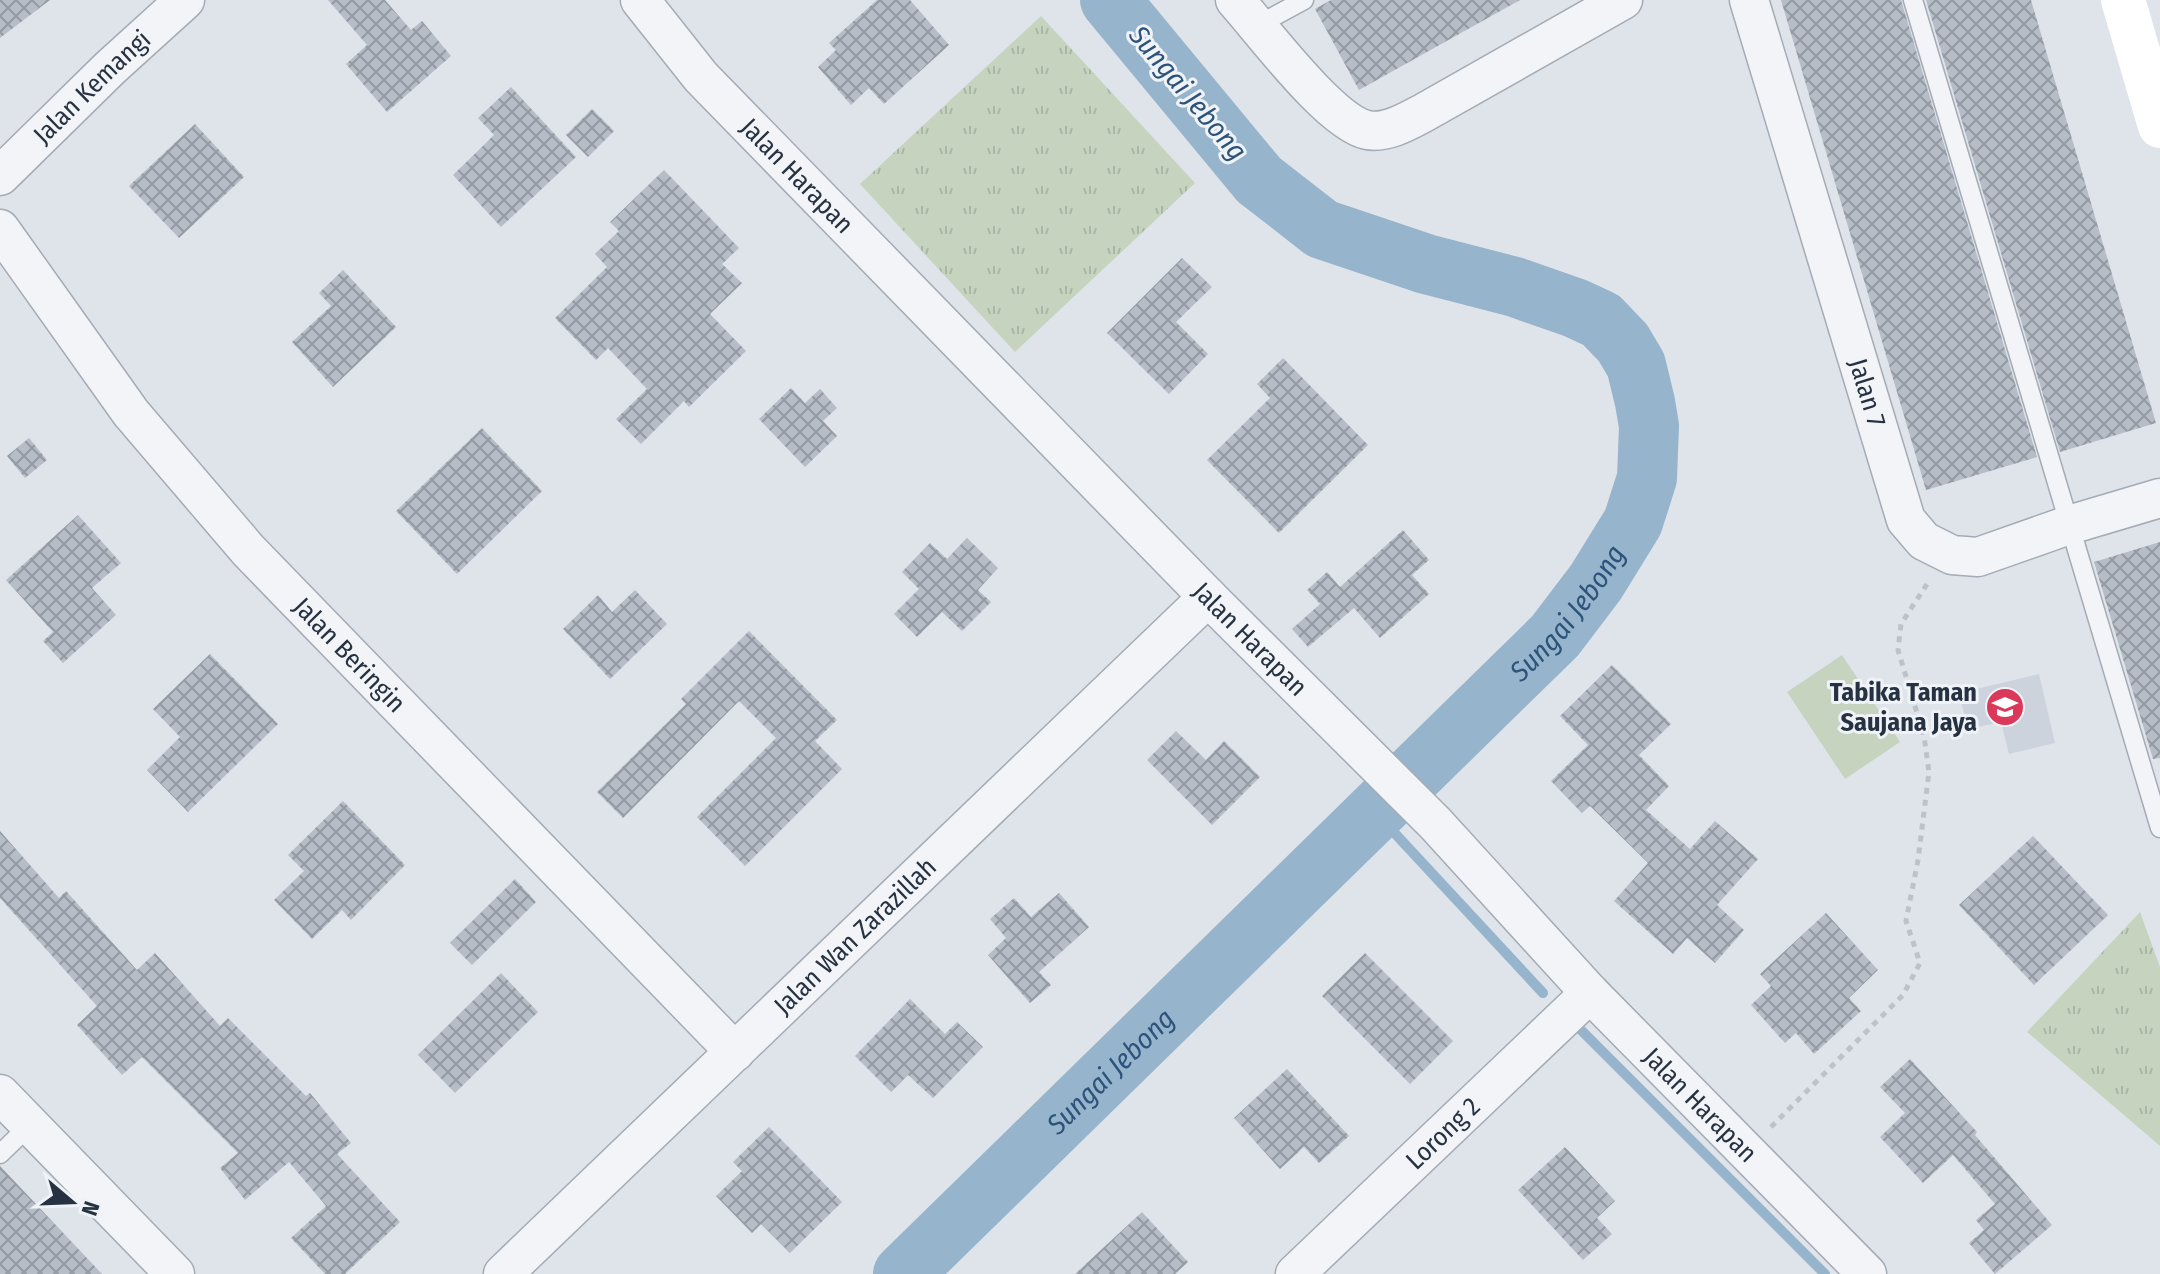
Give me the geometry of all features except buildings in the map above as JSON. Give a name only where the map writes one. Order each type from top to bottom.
[{"type":"main road","points":[[2123,0],[2160,126]]},
{"type":"street","name":"Jalan Kemangi","points":[[0,176],[110,68],[185,0]]},
{"type":"street","name":"Jalan Harapan","points":[[640,0],[701,77],[1208,597],[1435,823],[1590,993],[1867,1274]]},
{"type":"street","points":[[1246,12],[1323,101],[1345,121],[1368,131],[1395,127],[1425,112],[1623,0]]},
{"type":"street","name":"Jalan 7","points":[[1749,0],[1906,520],[1924,541],[1952,555]]},
{"type":"street","name":"Jalan Beringin","points":[[0,229],[131,413],[248,550],[735,1052]]},
{"type":"street","points":[[1952,555],[1978,557],[2160,498]]},
{"type":"street","name":"Jalan Wan Zarazillah","points":[[503,1274],[1208,597]]},
{"type":"street","name":"Lorong 2","points":[[1295,1274],[1590,993]]},
{"type":"street","points":[[0,1094],[175,1274]]},
{"type":"lane","points":[[1246,12],[1304,0]]},
{"type":"lane","points":[[1913,0],[2160,828]]},
{"type":"lane","points":[[0,1154],[30,1125]]},
{"type":"path","points":[[1770,1128],[1903,995],[1920,963],[1906,921],[1918,860],[1929,772],[1924,736],[1898,650],[1901,624],[1923,587],[1952,555]]},
{"type":"shaded area","name":"Tabika Taman Saujana Jaya","points":[[2039,674],[2055,743],[2009,754],[2001,722],[1968,729],[1959,693]]},
{"type":"green space","points":[[1041,16],[1195,183],[1015,352],[860,184]]},
{"type":"green space","points":[[1842,655],[1900,742],[1845,779],[1787,692]]},
{"type":"green space","points":[[2140,912],[2160,967],[2160,1146],[2027,1032]]},
{"type":"waterway","name":"Sungai Jebong","points":[[903,1274],[1555,636],[1596,582],[1633,522],[1647,478],[1649,426],[1636,365],[1623,343],[1601,320],[1515,287],[1426,264],[1322,229],[1259,180],[1110,0]]},
{"type":"waterway","points":[[1375,812],[1543,993]]},
{"type":"waterway","points":[[1581,1030],[1825,1274]]},
{"type":"place","name":"Tabika Taman Saujana Jaya","points":[[2005,707]]}]
